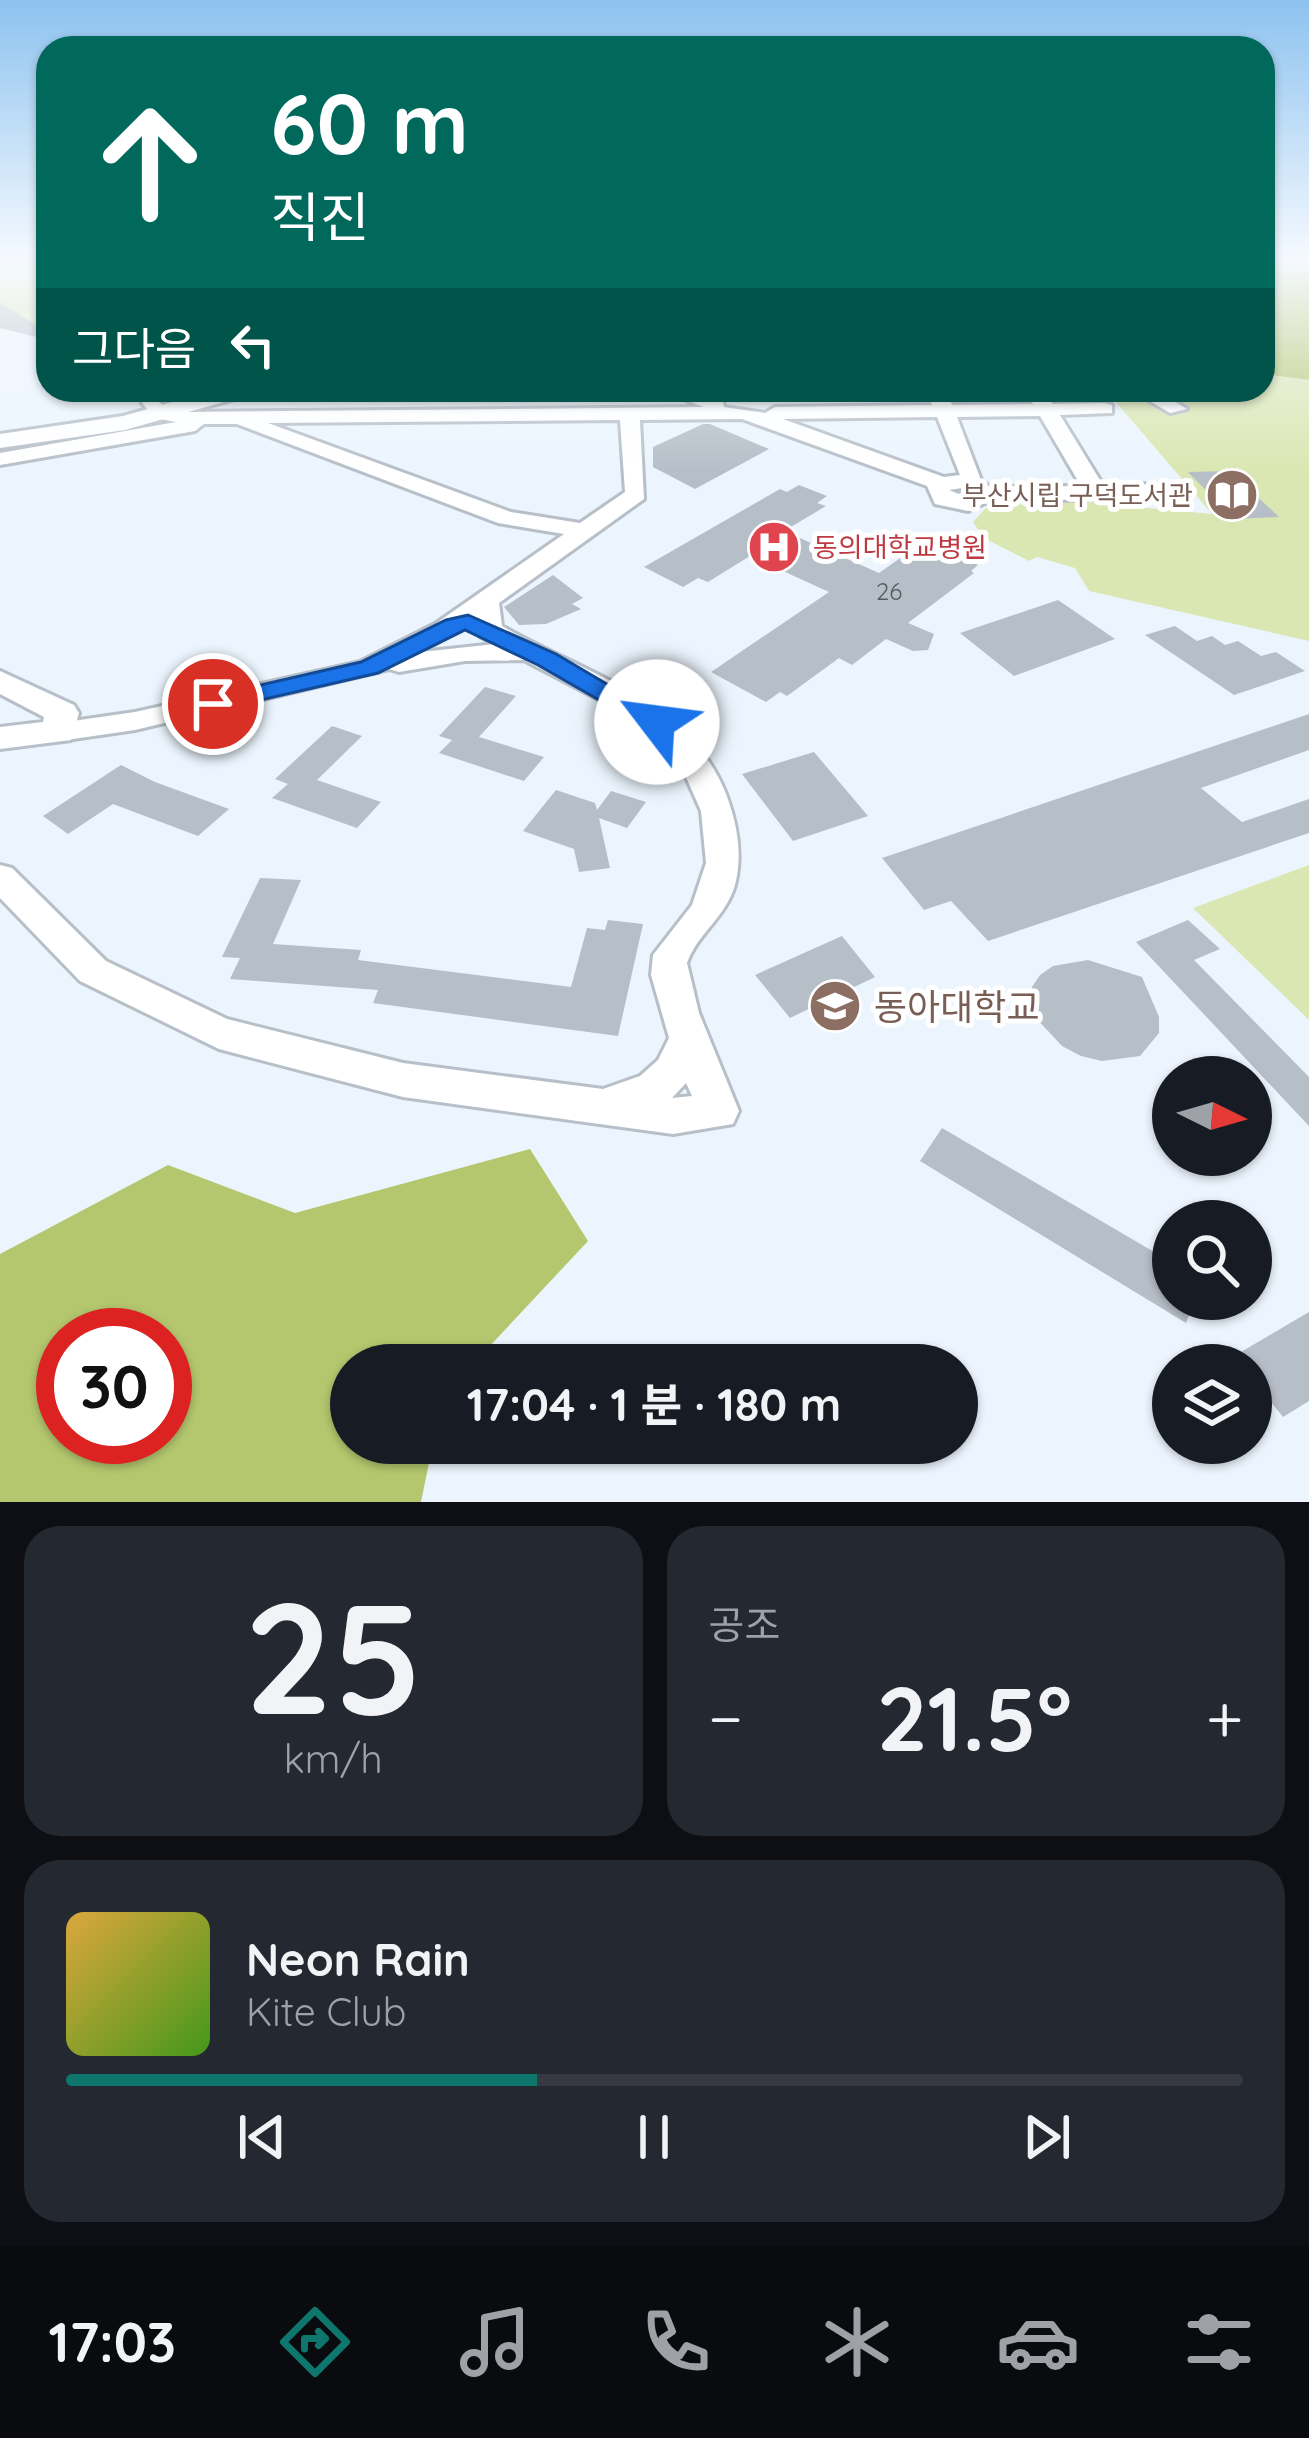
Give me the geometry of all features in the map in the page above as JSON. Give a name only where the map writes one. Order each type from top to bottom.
[{"type":"main road","points":[[0,428],[157,408],[172,402]]},
{"type":"main road","points":[[0,441],[185,402]]},
{"type":"main road","points":[[0,681],[62,713],[59,732],[0,738]]},
{"type":"street","points":[[708,402],[829,440],[942,484],[977,489],[1172,491]]},
{"type":"street","points":[[941,402],[977,489]]},
{"type":"street","points":[[157,408],[228,416],[946,413],[1027,402]]},
{"type":"street","points":[[1043,402],[1096,492]]},
{"type":"street","points":[[1055,402],[1105,410]]},
{"type":"street","points":[[1164,402],[1177,409]]},
{"type":"street","points":[[486,597],[488,645],[465,653],[443,649],[438,636],[444,630],[486,597],[636,494],[630,415]]},
{"type":"street","points":[[0,459],[169,432],[228,416],[506,518],[588,531]]},
{"type":"street","points":[[0,877],[93,971],[219,1034],[404,1080],[674,1116],[719,1111],[668,965],[676,944],[693,932],[719,888],[726,852],[726,839],[691,755],[657,722],[547,659],[468,622],[369,668]]},
{"type":"street","points":[[59,732],[135,721],[369,668],[465,653],[524,652]]},
{"type":"street","points":[[592,1105],[638,1100],[662,1084],[682,1061],[689,1035]]},
{"type":"green space","points":[[1275,331],[1309,331],[1309,380],[1275,376]]},
{"type":"green space","points":[[1275,376],[1309,380],[1309,641],[1089,591],[1075,568],[1037,557],[1029,561],[984,538],[973,522],[999,494],[1212,514],[1116,402],[1275,402]]},
{"type":"green space","points":[[1309,865],[1309,1020],[1193,908]]},
{"type":"green space","points":[[530,1149],[588,1241],[492,1344],[330,1344],[330,1464],[429,1464],[421,1502],[0,1502],[0,1254],[168,1165],[295,1213]]},
{"type":"building","points":[[703,424],[769,449],[695,489],[653,467],[653,447]]},
{"type":"building","name":"부산시립 구덕도서관","points":[[1230,471],[1279,517],[1234,519],[1188,472]]},
{"type":"building","points":[[799,485],[827,496],[817,503],[826,506],[784,531],[879,573],[913,549],[922,553],[933,546],[978,565],[974,573],[908,623],[934,634],[928,650],[913,651],[886,639],[852,665],[839,658],[787,696],[780,692],[766,702],[711,672],[829,592],[750,556],[708,582],[698,578],[683,587],[644,567],[780,489],[787,492]]},
{"type":"building","points":[[553,575],[583,598],[572,604],[581,609],[546,624],[519,625],[504,607]]},
{"type":"building","points":[[1058,600],[1115,639],[1014,676],[960,633]]},
{"type":"building","points":[[1175,626],[1197,641],[1212,636],[1225,645],[1238,641],[1261,656],[1276,652],[1305,671],[1234,695],[1145,635]]},
{"type":"building","points":[[485,687],[516,696],[479,737],[544,757],[524,781],[439,753],[452,740],[439,736]]},
{"type":"building","points":[[1309,714],[1309,750],[1201,788],[1242,822],[1309,799],[1309,833],[988,941],[951,901],[924,910],[882,858]]},
{"type":"building","points":[[332,726],[362,736],[317,780],[381,802],[357,828],[272,798],[288,784],[275,779]]},
{"type":"building","points":[[814,752],[868,816],[793,841],[742,774]]},
{"type":"building","points":[[121,765],[229,809],[198,836],[113,804],[68,834],[43,816]]},
{"type":"building","points":[[556,790],[595,803],[597,810],[611,791],[646,802],[627,828],[599,818],[610,868],[579,872],[574,849],[523,831]]},
{"type":"building","points":[[260,878],[301,880],[273,944],[361,950],[358,960],[571,987],[587,928],[605,930],[608,920],[643,924],[618,1036],[373,1003],[378,990],[230,979],[240,958],[222,957]]},
{"type":"building","points":[[1188,920],[1220,949],[1194,960],[1309,1077],[1309,1126],[1272,1087],[1272,1056],[1243,1056],[1136,942]]},
{"type":"building","points":[[842,936],[875,977],[790,1018],[755,975]]},
{"type":"building","points":[[1088,960],[1142,977],[1159,1017],[1159,1033],[1140,1056],[1102,1061],[1081,1056],[1062,1046],[1035,1017],[1032,987],[1040,975],[1053,966]]},
{"type":"building","points":[[942,1128],[1152,1251],[1152,1302],[920,1161]]},
{"type":"building","points":[[1309,1312],[1309,1401],[1283,1417],[1272,1403],[1272,1344],[1255,1344]]},
{"type":"place","name":"부산시립 구덕도서관","points":[[1232,495]]},
{"type":"place","name":"동의대학교병원","points":[[774,547]]},
{"type":"place","name":"동아대학교","points":[[835,1006]]},
{"type":"route","points":[[213,704],[369,668],[468,622],[547,659],[657,722]]}]
